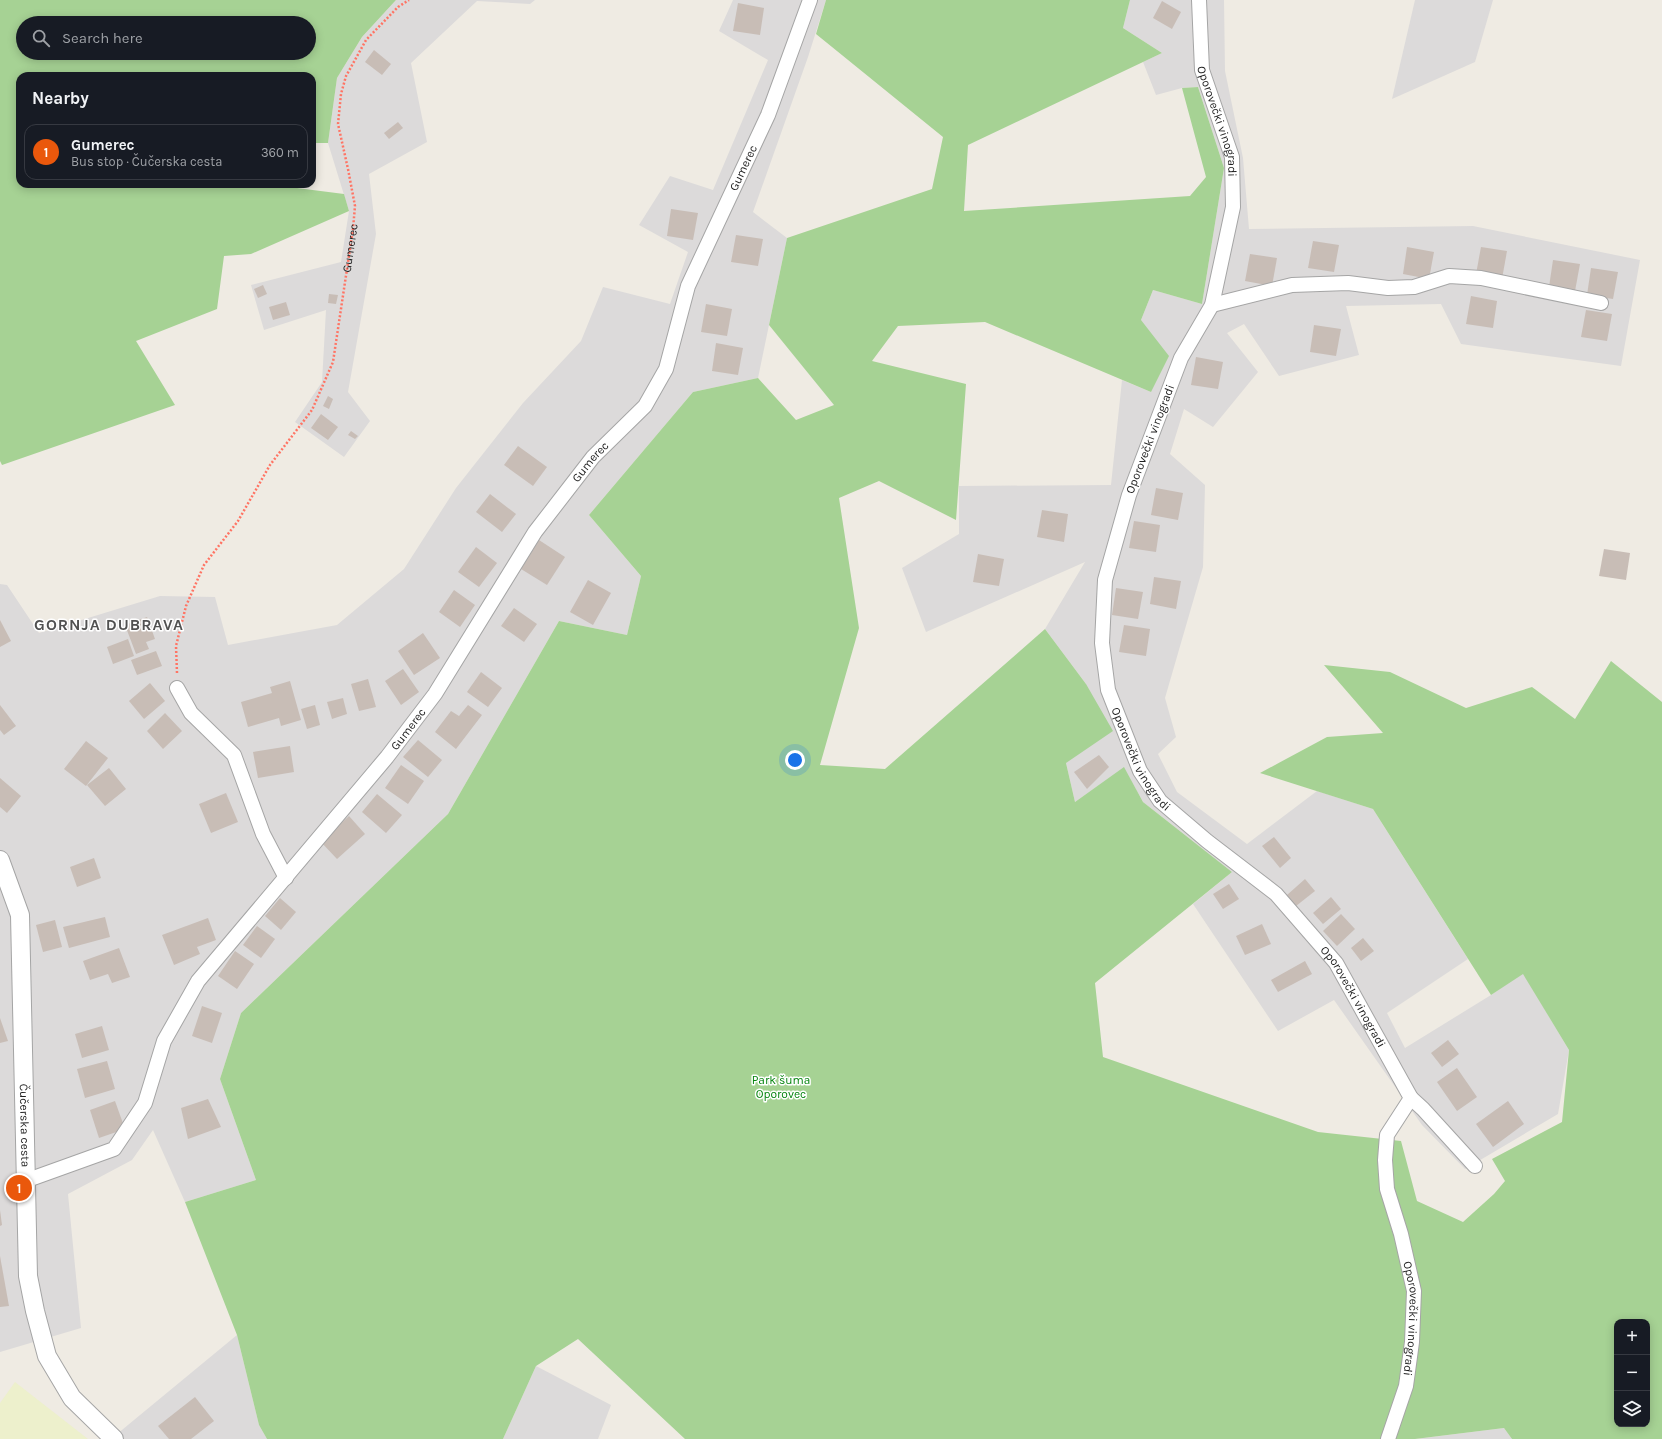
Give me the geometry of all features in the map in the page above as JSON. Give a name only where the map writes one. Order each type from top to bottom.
[{"type":"street","name":"Gumerec","points":[[25,1181],[114,1149],[145,1103],[164,1041],[198,981],[387,757],[435,694],[535,532],[593,457],[644,406],[652,394],[666,369],[688,286],[768,115],[810,0]]},
{"type":"street","name":"Oporovečki vinogradi","points":[[1199,0],[1202,70],[1232,157],[1234,206],[1212,306],[1181,358],[1129,495],[1105,580],[1102,643],[1108,690],[1140,770],[1160,801],[1206,841],[1276,894],[1336,963],[1411,1098],[1387,1135],[1385,1160],[1387,1189],[1401,1234],[1414,1291],[1412,1342],[1406,1386],[1388,1439]]},
{"type":"street","points":[[1212,306],[1292,286],[1348,283],[1388,288],[1414,287],[1449,276],[1480,278],[1601,303]]},
{"type":"street","points":[[177,688],[191,713],[234,755],[263,834],[286,878]]},
{"type":"street","name":"Čučerska cesta","points":[[0,860],[20,915],[28,1276],[35,1311],[47,1356],[72,1398],[114,1439]]},
{"type":"street","points":[[1411,1098],[1424,1109],[1475,1166]]},
{"type":"path","name":"Gumerec","points":[[177,688],[176,646],[186,606],[204,565],[238,521],[270,465],[312,410],[333,362],[352,236],[354,206],[338,124],[341,94],[346,76],[366,40],[398,7],[409,0]]},
{"type":"shaded area","points":[[396,0],[535,0],[530,4],[477,1],[411,63],[427,142],[369,174],[376,234],[348,392],[370,421],[344,457],[295,422],[322,382],[326,310],[264,330],[251,285],[341,262],[349,211],[328,143],[337,78],[362,37]]},
{"type":"shaded area","points":[[733,0],[826,0],[808,57],[753,212],[787,238],[758,378],[693,392],[589,515],[641,576],[627,635],[559,621],[448,814],[241,1013],[220,1079],[256,1180],[185,1202],[153,1130],[132,1160],[68,1194],[81,1328],[0,1352],[0,584],[7,585],[39,633],[160,596],[215,597],[228,645],[337,625],[404,569],[456,488],[523,403],[581,341],[603,287],[670,304],[688,252],[639,225],[670,176],[713,190],[768,60],[719,31]]},
{"type":"shaded area","points":[[1130,0],[1224,0],[1225,71],[1243,158],[1249,229],[1473,226],[1640,260],[1621,366],[1461,344],[1441,304],[1346,306],[1359,355],[1279,376],[1244,324],[1227,333],[1258,372],[1213,427],[1184,409],[1170,454],[1205,485],[1203,567],[1165,698],[1176,737],[1158,754],[1177,792],[1247,844],[1317,791],[1373,809],[1468,959],[1387,1013],[1405,1048],[1491,995],[1523,973],[1569,1050],[1558,1114],[1465,1169],[1422,1125],[1334,1000],[1278,1031],[1193,904],[1232,872],[1143,802],[1124,768],[1075,802],[1066,763],[1086,684],[1045,629],[1085,562],[926,632],[902,568],[959,534],[959,486],[1111,485],[1122,380],[1151,392],[1141,320],[1153,290],[1202,304],[1224,168],[1198,87],[1182,88],[1156,95],[1143,62],[1162,53],[1123,28]]},
{"type":"shaded area","points":[[1415,0],[1493,0],[1475,62],[1392,99]]},
{"type":"shaded area","points":[[237,1335],[259,1425],[267,1439],[111,1439]]},
{"type":"shaded area","points":[[536,1366],[611,1405],[598,1439],[503,1439]]},
{"type":"shaded area","points":[[1504,1428],[1512,1439],[1416,1439]]},
{"type":"green space","points":[[0,0],[396,0],[362,37],[337,78],[328,143],[316,143],[316,72],[16,72],[16,188],[297,188],[344,194],[349,211],[251,254],[224,256],[217,309],[136,341],[175,405],[2,465],[0,461]]},
{"type":"green space","name":"Park šuma Oporovec","points":[[826,0],[1130,0],[1123,28],[1162,53],[968,145],[964,211],[1190,196],[1206,177],[1182,88],[1198,87],[1224,168],[1202,304],[1153,290],[1141,320],[1169,356],[1151,392],[985,322],[898,326],[872,361],[966,384],[956,520],[879,481],[839,498],[859,628],[820,765],[885,769],[1045,629],[1086,684],[1113,731],[1066,763],[1075,802],[1124,767],[1143,802],[1232,872],[1095,983],[1103,1057],[1318,1132],[1401,1141],[1417,1201],[1463,1222],[1494,1194],[1505,1181],[1492,1159],[1562,1122],[1569,1050],[1523,974],[1491,995],[1373,809],[1260,773],[1327,737],[1383,733],[1324,665],[1390,672],[1466,708],[1532,687],[1575,719],[1611,661],[1662,702],[1662,1439],[1512,1439],[1504,1428],[1415,1439],[685,1439],[578,1339],[536,1366],[503,1439],[267,1439],[259,1425],[237,1335],[185,1202],[256,1180],[220,1079],[241,1013],[448,814],[559,621],[627,635],[641,576],[589,515],[693,392],[758,378],[796,420],[834,405],[769,325],[787,238],[932,189],[943,137],[816,34]]},
{"type":"green space","points":[[15,1382],[88,1439],[0,1439],[0,1403]]},
{"type":"building","points":[[1162,1],[1181,12],[1172,29],[1153,18]]},
{"type":"building","points":[[738,3],[764,8],[760,35],[733,31]]},
{"type":"building","points":[[374,50],[391,64],[382,75],[365,62]]},
{"type":"building","points":[[398,122],[403,128],[389,139],[384,133]]},
{"type":"building","points":[[671,209],[698,213],[693,240],[667,236]]},
{"type":"building","points":[[736,235],[763,239],[758,266],[731,262]]},
{"type":"building","points":[[1313,241],[1339,245],[1334,272],[1308,268]]},
{"type":"building","points":[[1407,247],[1434,252],[1429,279],[1403,274]]},
{"type":"building","points":[[1481,247],[1507,251],[1502,279],[1476,274]]},
{"type":"building","points":[[1250,254],[1277,258],[1272,286],[1245,281]]},
{"type":"building","points":[[1553,260],[1580,264],[1575,291],[1549,287]]},
{"type":"building","points":[[1591,268],[1618,272],[1613,299],[1587,295]]},
{"type":"building","points":[[263,285],[267,294],[258,298],[254,289]]},
{"type":"building","points":[[329,294],[338,295],[336,304],[328,303]]},
{"type":"building","points":[[1471,296],[1497,301],[1493,328],[1466,324]]},
{"type":"building","points":[[286,302],[290,315],[273,320],[269,307]]},
{"type":"building","points":[[706,304],[732,309],[727,336],[701,332]]},
{"type":"building","points":[[1586,310],[1612,314],[1607,341],[1581,337]]},
{"type":"building","points":[[1314,325],[1341,329],[1336,356],[1310,352]]},
{"type":"building","points":[[716,343],[743,348],[738,375],[712,371]]},
{"type":"building","points":[[1196,357],[1223,362],[1218,389],[1191,385]]},
{"type":"building","points":[[328,396],[333,399],[329,409],[323,406]]},
{"type":"building","points":[[321,414],[338,427],[328,440],[311,428]]},
{"type":"building","points":[[351,431],[358,436],[355,439],[348,435]]},
{"type":"building","points":[[518,446],[547,467],[533,486],[504,465]]},
{"type":"building","points":[[1156,488],[1183,493],[1178,520],[1151,515]]},
{"type":"building","points":[[490,494],[516,514],[502,532],[476,512]]},
{"type":"building","points":[[1042,510],[1068,514],[1064,542],[1037,537]]},
{"type":"building","points":[[1134,521],[1160,525],[1156,552],[1129,548]]},
{"type":"building","points":[[539,540],[565,557],[547,585],[521,569]]},
{"type":"building","points":[[476,547],[497,563],[479,587],[458,572]]},
{"type":"building","points":[[1604,549],[1630,553],[1626,580],[1599,576]]},
{"type":"building","points":[[978,554],[1004,559],[999,586],[973,582]]},
{"type":"building","points":[[1154,577],[1181,581],[1176,609],[1150,604]]},
{"type":"building","points":[[588,580],[611,593],[593,625],[570,612]]},
{"type":"building","points":[[1116,588],[1143,592],[1138,619],[1112,615]]},
{"type":"building","points":[[454,590],[475,605],[460,627],[439,612]]},
{"type":"building","points":[[514,608],[537,624],[524,642],[501,626]]},
{"type":"building","points":[[147,617],[155,639],[146,642],[149,649],[136,654],[125,625]]},
{"type":"building","points":[[0,620],[11,641],[0,647]]},
{"type":"building","points":[[1124,625],[1150,629],[1146,656],[1119,652]]},
{"type":"building","points":[[423,633],[440,658],[414,675],[398,651]]},
{"type":"building","points":[[128,639],[134,656],[113,664],[107,647]]},
{"type":"building","points":[[156,651],[162,666],[137,675],[131,660]]},
{"type":"building","points":[[403,669],[419,692],[401,705],[385,681]]},
{"type":"building","points":[[481,672],[502,688],[488,707],[467,692]]},
{"type":"building","points":[[368,679],[376,707],[359,711],[351,684]]},
{"type":"building","points":[[290,681],[301,720],[281,726],[279,718],[248,727],[241,702],[272,693],[270,687]]},
{"type":"building","points":[[150,683],[165,701],[144,719],[129,701]]},
{"type":"building","points":[[343,698],[347,714],[332,719],[327,702]]},
{"type":"building","points":[[0,705],[16,726],[4,735],[0,730]]},
{"type":"building","points":[[315,705],[320,725],[307,729],[301,709]]},
{"type":"building","points":[[468,705],[482,715],[456,749],[435,732],[451,711],[459,716]]},
{"type":"building","points":[[165,713],[182,731],[163,749],[147,731]]},
{"type":"building","points":[[418,740],[442,760],[428,777],[403,757]]},
{"type":"building","points":[[86,741],[108,758],[86,786],[64,769]]},
{"type":"building","points":[[290,746],[294,772],[258,778],[253,752]]},
{"type":"building","points":[[1099,755],[1109,767],[1087,789],[1074,772]]},
{"type":"building","points":[[401,765],[424,781],[408,804],[385,788]]},
{"type":"building","points":[[109,768],[126,789],[105,806],[87,785]]},
{"type":"building","points":[[0,778],[21,796],[7,813],[0,807]]},
{"type":"building","points":[[226,793],[238,822],[211,833],[199,804]]},
{"type":"building","points":[[377,794],[402,815],[386,833],[362,812]]},
{"type":"building","points":[[349,816],[365,834],[337,859],[321,842]]},
{"type":"building","points":[[1274,837],[1291,858],[1280,868],[1262,846]]},
{"type":"building","points":[[94,858],[101,878],[77,887],[70,867]]},
{"type":"building","points":[[1305,879],[1315,891],[1296,906],[1287,895]]},
{"type":"building","points":[[1229,884],[1239,899],[1223,909],[1213,894]]},
{"type":"building","points":[[1331,897],[1341,909],[1323,924],[1313,913]]},
{"type":"building","points":[[280,898],[296,912],[281,930],[265,916]]},
{"type":"building","points":[[1341,914],[1355,929],[1337,946],[1323,931]]},
{"type":"building","points":[[105,917],[110,937],[69,948],[63,927]]},
{"type":"building","points":[[208,918],[216,940],[197,947],[200,954],[174,965],[162,935]]},
{"type":"building","points":[[55,920],[62,947],[43,952],[36,925]]},
{"type":"building","points":[[1262,924],[1271,944],[1245,955],[1236,936]]},
{"type":"building","points":[[257,926],[275,939],[261,958],[243,945]]},
{"type":"building","points":[[1363,938],[1374,951],[1361,961],[1351,948]]},
{"type":"building","points":[[119,948],[130,977],[112,983],[108,974],[90,980],[83,961]]},
{"type":"building","points":[[235,951],[254,964],[237,989],[218,976]]},
{"type":"building","points":[[1305,961],[1312,974],[1278,992],[1271,980]]},
{"type":"building","points":[[202,1006],[222,1013],[212,1043],[192,1036]]},
{"type":"building","points":[[0,1018],[8,1041],[0,1043]]},
{"type":"building","points":[[102,1026],[109,1050],[82,1058],[75,1034]]},
{"type":"building","points":[[1448,1040],[1459,1054],[1442,1067],[1431,1053]]},
{"type":"building","points":[[107,1061],[115,1089],[85,1098],[77,1069]]},
{"type":"building","points":[[1457,1068],[1477,1097],[1457,1111],[1437,1082]]},
{"type":"building","points":[[208,1099],[221,1127],[188,1139],[181,1108]]},
{"type":"building","points":[[115,1101],[125,1129],[99,1138],[90,1110]]},
{"type":"building","points":[[1508,1101],[1524,1124],[1493,1147],[1476,1124]]},
{"type":"building","points":[[0,1210],[2,1225],[0,1226]]},
{"type":"building","points":[[0,1256],[9,1306],[0,1307]]},
{"type":"building","points":[[195,1397],[214,1421],[191,1439],[169,1439],[158,1426]]},
{"type":"place","name":"Gumerec","points":[[19,1188]]},
{"type":"district","name":"GORNJA DUBRAVA","points":[[109,624]]}]
